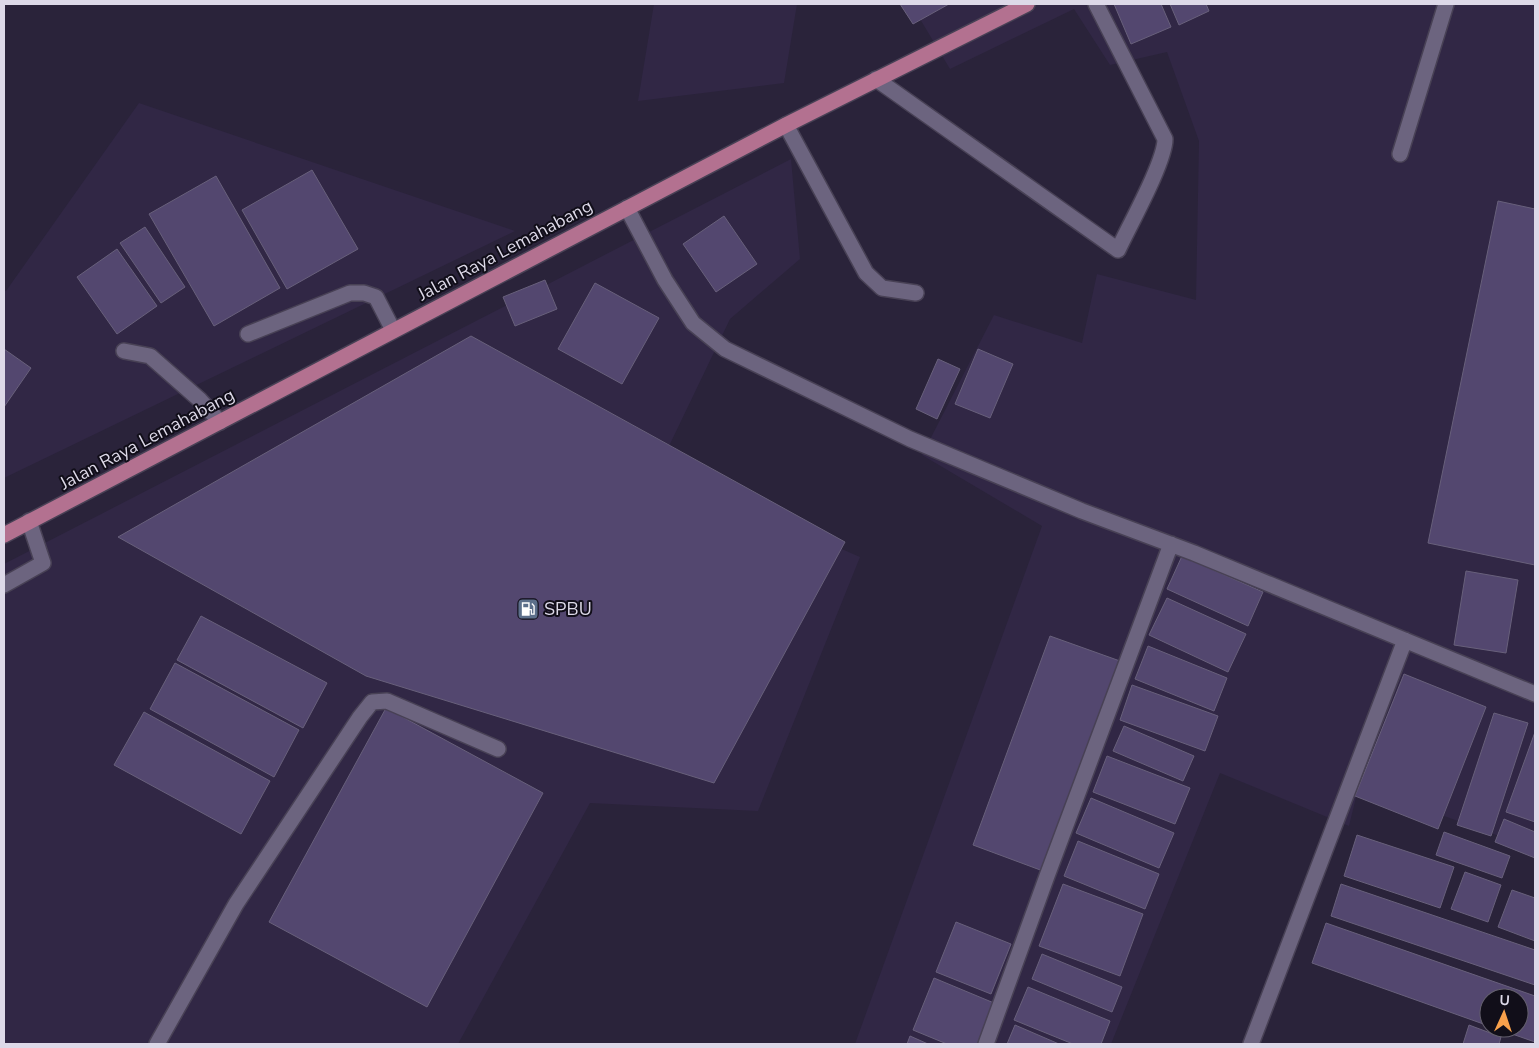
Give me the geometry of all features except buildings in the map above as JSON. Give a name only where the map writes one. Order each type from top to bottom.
[{"type":"main road","name":"Jalan Raya Lemahabang","points":[[4,535],[786,125],[1027,4]]},
{"type":"street","points":[[876,79],[1118,250],[1152,179],[1165,146],[1165,139],[1096,4]]},
{"type":"street","points":[[1400,154],[1446,4]]},
{"type":"street","points":[[786,125],[866,273],[882,288],[916,293]]},
{"type":"street","points":[[627,208],[664,280],[693,323],[725,349],[910,438],[1082,511],[1172,544],[1535,694]]},
{"type":"street","points":[[248,334],[350,293],[364,294],[376,298],[393,330]]},
{"type":"street","points":[[124,351],[150,356],[200,400],[220,422]]},
{"type":"street","points":[[4,585],[43,563],[30,521]]},
{"type":"street","points":[[986,1044],[1057,848],[1172,544]]},
{"type":"street","points":[[1251,1044],[1405,640]]},
{"type":"street","points":[[157,1044],[236,904],[360,717],[372,702],[387,701],[498,749]]},
{"type":"shaded area","points":[[654,4],[797,4],[784,83],[638,101]]},
{"type":"shaded area","points":[[911,4],[1535,4],[1535,849],[1359,785],[1349,826],[1220,773],[1111,1044],[855,1044],[1042,526],[922,455],[994,315],[1082,343],[1097,274],[1196,300],[1199,141],[1167,52],[1110,65],[1074,9],[950,69]]},
{"type":"shaded area","points":[[139,103],[515,231],[4,478],[4,290],[6,291]]},
{"type":"shaded area","points":[[791,159],[800,259],[730,319],[658,469],[860,557],[758,811],[590,803],[458,1044],[4,1044],[4,564]]},
{"type":"place","name":"SPBU","points":[[528,609]]}]
